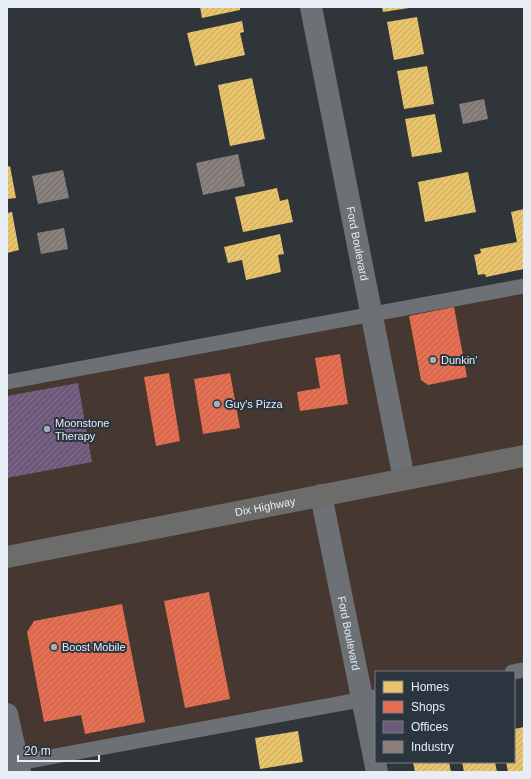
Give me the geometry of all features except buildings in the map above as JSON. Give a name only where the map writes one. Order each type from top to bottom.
[{"type":"main road","name":"Dix Highway","points":[[7,557],[524,456]]},
{"type":"street","name":"Ford Boulevard","points":[[311,7],[404,479]]},
{"type":"street","name":"Ford Boulevard","points":[[321,495],[369,698],[375,754]]},
{"type":"street","points":[[7,714],[15,767]]},
{"type":"lane","points":[[7,382],[524,286]]},
{"type":"lane","points":[[15,767],[369,698]]},
{"type":"shaded area","points":[[524,286],[524,670],[515,672],[375,671],[375,697],[7,765],[7,382]]},
{"type":"place","name":"Dunkin'","points":[[433,360]]},
{"type":"place","name":"Guy's Pizza","points":[[217,404]]},
{"type":"place","name":"Moonstone Therapy","points":[[47,429]]},
{"type":"place","name":"Boost Mobile","points":[[54,647]]}]
